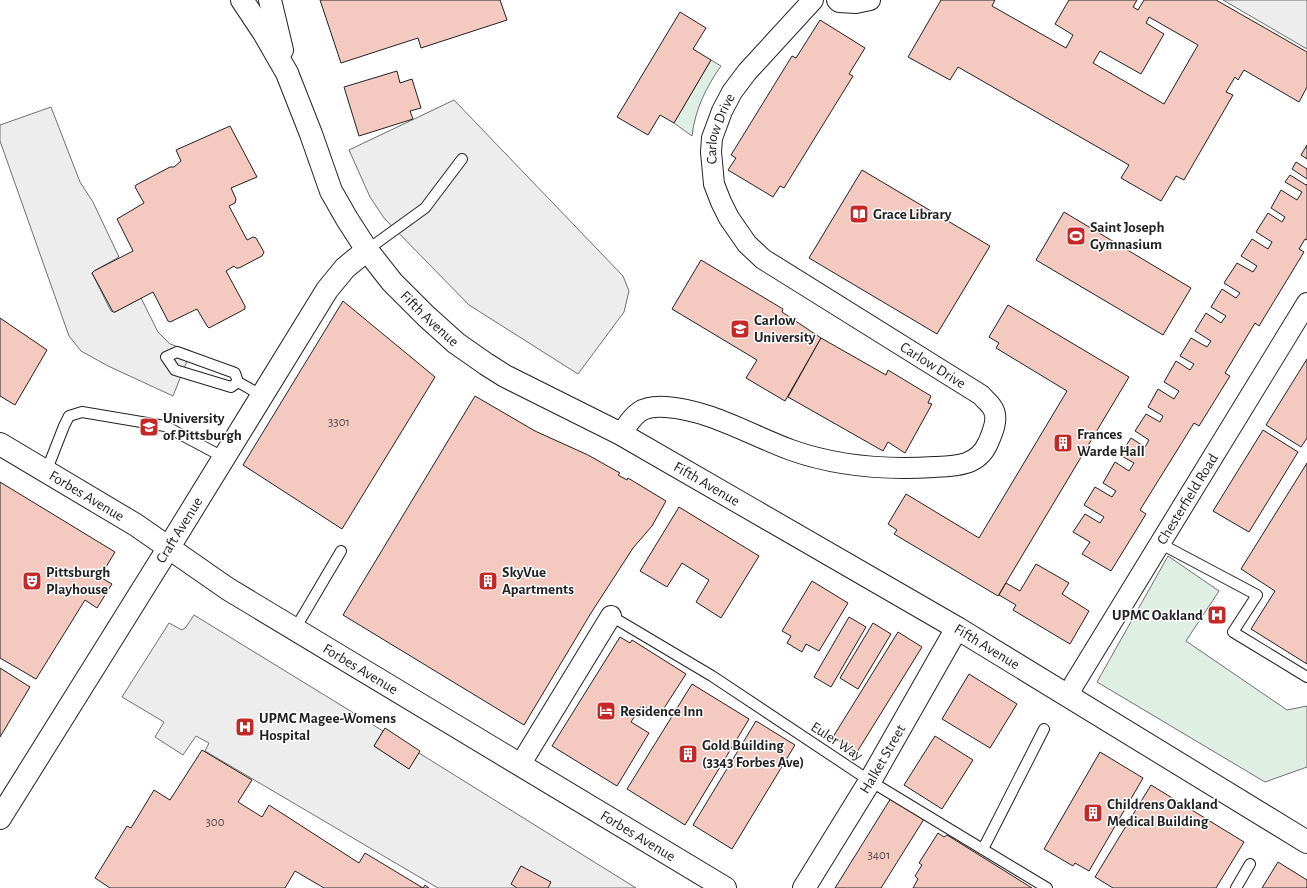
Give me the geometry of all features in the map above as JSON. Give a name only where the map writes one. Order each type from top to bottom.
[{"type":"main road","name":"Fifth Avenue","points":[[242,0],[264,33],[287,73],[331,191],[347,219],[367,250],[392,282],[456,343],[505,376],[620,434],[957,628],[1307,842]]},
{"type":"main road","points":[[270,0],[287,73]]},
{"type":"main road","name":"Craft Avenue","points":[[0,818],[326,290],[345,268],[367,250]]},
{"type":"main road","name":"Forbes Avenue","points":[[0,444],[136,525],[228,589],[725,888]]},
{"type":"main road","name":"Halket Street","points":[[804,888],[870,781],[957,628]]},
{"type":"street","name":"Carlow Drive","points":[[620,434],[635,415],[646,407],[666,407],[702,414],[792,450],[824,459],[872,467],[928,468],[969,463],[984,452],[995,428],[994,410],[981,395],[763,259],[747,244],[729,218],[721,202],[714,184],[711,152],[712,138],[722,111],[732,92],[747,72],[813,0]]},
{"type":"street","points":[[837,0],[839,2],[856,3],[870,0]]},
{"type":"street","name":"Chesterfield Road","points":[[1069,696],[1074,684],[1307,303]]},
{"type":"street","points":[[520,765],[611,616]]},
{"type":"lane","points":[[367,250],[425,208],[462,159]]},
{"type":"lane","points":[[238,382],[231,387],[175,370],[166,357],[177,352],[235,373],[238,382],[261,395]]},
{"type":"lane","points":[[46,472],[69,416],[82,412],[165,426],[223,457]]},
{"type":"lane","points":[[1161,544],[1257,595],[1233,632],[1307,677]]},
{"type":"lane","points":[[295,629],[341,551]]},
{"type":"lane","name":"Euler Way","points":[[611,616],[712,676],[870,781],[1047,888]]},
{"type":"lane","points":[[983,849],[1044,729]]},
{"type":"lane","points":[[1236,888],[1250,864]]},
{"type":"green space","points":[[711,60],[721,66],[702,99],[693,126],[692,136],[674,123]]},
{"type":"green space","points":[[1168,556],[1219,591],[1186,641],[1287,710],[1307,706],[1307,767],[1265,782],[1097,682]]},
{"type":"shaded area","points":[[1223,0],[1307,0],[1307,49]]},
{"type":"shaded area","points":[[454,100],[623,276],[629,291],[624,312],[578,374],[469,305],[384,218],[370,197],[349,150]]},
{"type":"shaded area","points":[[51,107],[80,182],[93,202],[119,257],[92,273],[111,311],[115,312],[141,298],[158,332],[170,344],[191,351],[173,396],[108,366],[81,351],[69,336],[0,141],[0,125]]},
{"type":"shaded area","points":[[194,615],[383,731],[374,746],[408,768],[419,753],[636,888],[438,888],[205,751],[209,743],[196,736],[183,755],[155,737],[164,722],[122,697],[169,623],[182,630],[186,627]]},
{"type":"building","points":[[320,0],[500,0],[507,20],[421,48],[418,38],[341,63]]},
{"type":"building","points":[[941,0],[995,0],[992,6],[1066,48],[1073,35],[1055,24],[1069,0],[1137,0],[1133,7],[1138,10],[1144,0],[1216,0],[1307,52],[1307,87],[1299,102],[1244,70],[1238,80],[1235,77],[1226,92],[1233,95],[1184,180],[1176,176],[1161,201],[1121,178],[1129,165],[958,67],[950,80],[908,57]],"holes":[[[1149,17],[1198,45],[1164,104],[1093,63],[1100,51],[1141,74],[1164,34],[1146,23]]]},
{"type":"building","points":[[680,12],[706,28],[693,49],[711,60],[674,123],[660,115],[648,135],[617,117]]},
{"type":"building","points":[[820,20],[865,48],[849,74],[853,76],[784,188],[780,186],[773,197],[728,170],[736,158],[731,155],[792,56],[796,58]]},
{"type":"building","points":[[397,71],[400,83],[412,79],[421,108],[410,111],[413,119],[359,136],[344,87]]},
{"type":"building","points":[[230,126],[257,177],[231,188],[236,199],[235,203],[229,206],[247,240],[253,237],[256,238],[264,252],[262,256],[239,268],[234,266],[226,271],[245,306],[245,309],[209,328],[197,309],[170,322],[168,321],[153,292],[113,312],[92,273],[133,251],[117,219],[144,203],[135,187],[136,185],[170,167],[174,167],[181,161],[176,150]]},
{"type":"building","points":[[1307,145],[1307,159],[1301,155]]},
{"type":"building","points":[[1296,162],[1307,169],[1307,179],[1292,169]]},
{"type":"building","points":[[862,170],[990,246],[937,334],[809,258]]},
{"type":"building","points":[[1290,175],[1306,185],[1307,184],[1307,240],[1305,239],[1299,249],[1304,252],[1259,326],[1255,323],[1225,373],[1230,376],[1199,426],[1194,423],[1140,510],[1146,514],[1111,571],[1082,554],[1090,542],[1073,532],[1085,514],[1100,523],[1104,517],[1084,505],[1095,487],[1112,497],[1116,491],[1103,483],[1115,462],[1129,471],[1134,463],[1120,455],[1131,438],[1145,447],[1149,440],[1135,431],[1146,414],[1160,422],[1163,416],[1148,407],[1158,389],[1174,399],[1179,391],[1164,382],[1176,361],[1190,370],[1194,364],[1180,356],[1191,338],[1207,347],[1211,341],[1195,331],[1206,313],[1221,323],[1226,316],[1211,307],[1222,289],[1236,298],[1240,293],[1224,283],[1237,263],[1253,272],[1257,266],[1241,256],[1252,239],[1268,249],[1272,242],[1256,232],[1268,213],[1282,222],[1285,217],[1271,208],[1281,190],[1297,200],[1302,192],[1285,182]]},
{"type":"building","points":[[1064,212],[1191,288],[1163,335],[1036,260]]},
{"type":"building","points":[[701,260],[783,309],[782,312],[821,338],[785,401],[746,378],[757,360],[672,309]]},
{"type":"building","points":[[343,301],[435,377],[342,529],[243,465]]},
{"type":"building","name":"Frances Warde Hall","points":[[1008,305],[1129,377],[998,596],[894,534],[897,530],[888,524],[906,494],[979,538],[1067,391],[996,348],[999,343],[989,337]]},
{"type":"building","points":[[0,318],[47,350],[15,405],[0,396]]},
{"type":"building","points":[[821,338],[886,375],[888,370],[931,396],[928,403],[932,404],[905,453],[888,442],[883,451],[788,397]]},
{"type":"building","points":[[1307,359],[1307,438],[1301,447],[1266,425]]},
{"type":"building","name":"SkyVue Apartments","points":[[475,396],[535,431],[588,455],[620,473],[618,475],[627,480],[628,478],[666,501],[652,526],[633,548],[591,613],[524,725],[343,615]]},
{"type":"building","points":[[1263,430],[1298,452],[1249,532],[1213,511]]},
{"type":"building","points":[[1307,463],[1307,664],[1251,629],[1275,591],[1241,569]]},
{"type":"building","points":[[0,482],[115,552],[100,577],[112,584],[97,608],[85,600],[36,679],[0,658]]},
{"type":"building","points":[[679,507],[759,556],[721,618],[696,602],[709,580],[682,563],[667,587],[640,571]]},
{"type":"building","points":[[1036,564],[1069,583],[1062,594],[1089,611],[1070,644],[1013,610],[1016,605],[999,595],[1006,583],[1020,591]]},
{"type":"building","points":[[812,581],[848,603],[819,651],[806,644],[802,652],[787,643],[791,636],[782,631]]},
{"type":"building","points":[[849,617],[866,627],[831,687],[814,677]]},
{"type":"building","points":[[873,623],[891,634],[858,689],[840,678]]},
{"type":"building","points":[[898,632],[922,647],[857,752],[833,737]]},
{"type":"building","name":"Residence Inn","points":[[620,637],[630,643],[632,640],[686,674],[659,716],[642,705],[631,722],[649,733],[617,786],[552,746]]},
{"type":"building","points":[[0,668],[30,687],[0,737]]},
{"type":"building","points":[[969,674],[1017,704],[990,748],[942,719]]},
{"type":"building","name":"Gold Building (3343 Forbes Ave)","points":[[692,684],[749,719],[685,825],[627,789]]},
{"type":"building","points":[[756,721],[795,745],[732,849],[693,825]]},
{"type":"building","points":[[385,728],[420,751],[409,769],[374,746]]},
{"type":"building","points":[[935,736],[973,760],[942,809],[904,785]]},
{"type":"building","points":[[202,750],[252,780],[238,802],[262,817],[269,805],[359,863],[365,853],[423,888],[324,888],[295,871],[285,888],[110,888],[95,878],[127,826],[131,828],[154,790],[170,800]]},
{"type":"building","name":"Childrens Oakland Medical Building","points":[[1100,752],[1143,778],[1089,871],[1075,863],[1073,866],[1044,849]]},
{"type":"building","points":[[1151,785],[1244,842],[1216,888],[1113,888],[1095,877]]},
{"type":"building","points":[[891,798],[924,819],[881,888],[835,888]]},
{"type":"building","points":[[938,833],[944,837],[947,835],[1032,888],[913,888],[918,879],[915,876],[922,865],[919,863]]},
{"type":"building","points":[[1278,862],[1307,880],[1307,888],[1262,888]]},
{"type":"building","points":[[521,866],[551,882],[548,888],[517,888],[511,884]]},
{"type":"place","name":"Grace Library","points":[[859,214]]},
{"type":"place","name":"Saint Joseph Gymnasium","points":[[1076,236]]},
{"type":"place","name":"Carlow University","points":[[740,329]]},
{"type":"place","name":"University of Pittsburgh","points":[[149,427]]},
{"type":"place","name":"Frances Warde Hall","points":[[1063,443]]},
{"type":"place","name":"Pittsburgh Playhouse","points":[[32,581]]},
{"type":"place","name":"SkyVue Apartments","points":[[488,581]]},
{"type":"place","name":"UPMC Oakland","points":[[1217,615]]},
{"type":"place","name":"Residence Inn","points":[[606,711]]},
{"type":"place","name":"UPMC Magee-Womens Hospital","points":[[245,727]]},
{"type":"place","name":"Gold Building (3343 Forbes Ave)","points":[[688,754]]},
{"type":"place","name":"Childrens Oakland Medical Building","points":[[1093,813]]}]
